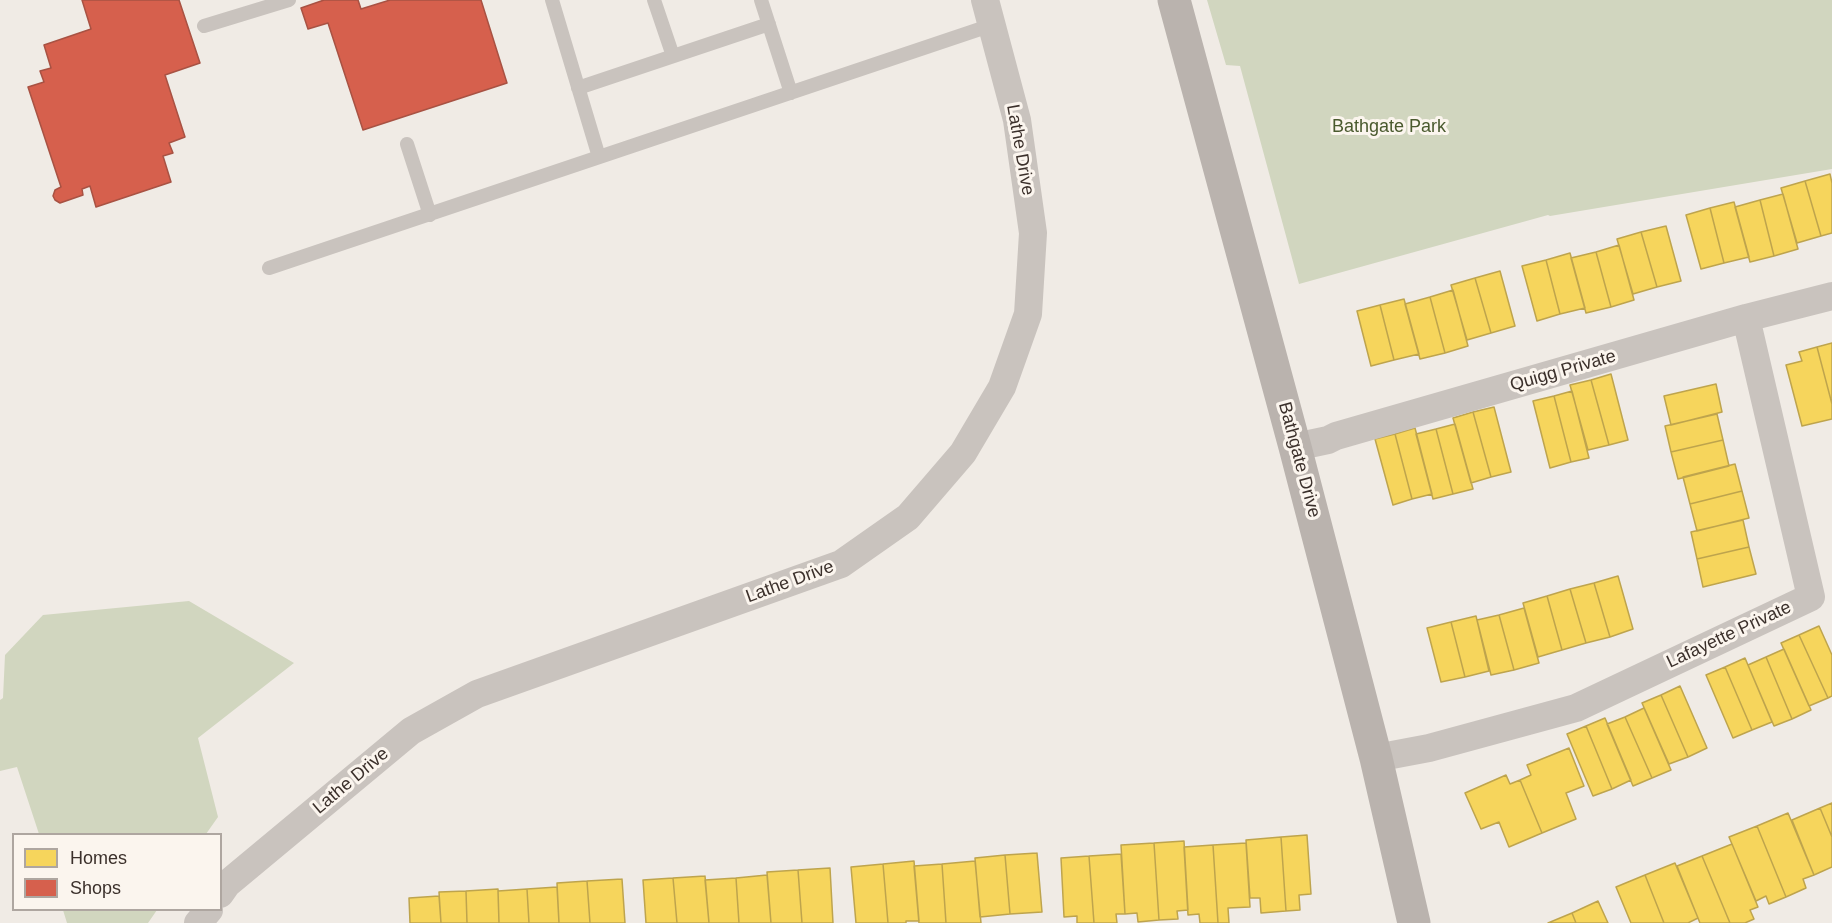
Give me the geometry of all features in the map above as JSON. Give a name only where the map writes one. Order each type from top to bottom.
[{"type":"street","name":"Bathgate Drive","points":[[1174,0],[1295,447],[1376,758],[1414,923]]},
{"type":"street","name":"Lathe Drive","points":[[222,891],[227,884],[411,730],[477,694],[841,564],[908,517],[963,453],[997,396],[1028,314],[1033,233],[1017,120],[989,13]]},
{"type":"street","name":"Quigg Private","points":[[1295,447],[1328,440],[1746,318],[1832,296]]},
{"type":"street","name":"Lafayette Private","points":[[1376,758],[1429,748],[1576,708],[1810,597],[1746,318]]},
{"type":"lane","points":[[204,26],[289,0]]},
{"type":"lane","points":[[552,0],[599,158]]},
{"type":"lane","points":[[654,0],[673,56]]},
{"type":"lane","points":[[761,0],[791,93]]},
{"type":"lane","points":[[269,268],[791,93],[989,13]]},
{"type":"lane","points":[[578,88],[769,24]]},
{"type":"lane","points":[[407,144],[429,215]]},
{"type":"green space","name":"Bathgate Park","points":[[1207,0],[1832,0],[1832,169],[1548,215],[1299,284],[1240,66],[1226,65]]},
{"type":"green space","points":[[189,601],[294,663],[198,738],[218,817],[207,833],[39,833],[17,767],[0,771],[0,700],[3,698],[5,655],[43,615]]},
{"type":"green space","points":[[63,911],[156,911],[148,923],[67,923]]},
{"type":"building: Homes","points":[[1830,174],[1832,233],[1821,236],[1805,181]]},
{"type":"building: Homes","points":[[1805,181],[1821,236],[1797,243],[1781,188]]},
{"type":"building: Homes","points":[[1783,194],[1798,249],[1774,256],[1760,200]]},
{"type":"building: Homes","points":[[1760,200],[1774,256],[1750,262],[1735,207]]},
{"type":"building: Homes","points":[[1734,202],[1749,257],[1724,263],[1710,208]]},
{"type":"building: Homes","points":[[1710,208],[1724,263],[1701,269],[1686,215]]},
{"type":"building: Homes","points":[[1666,226],[1681,281],[1657,287],[1641,232]]},
{"type":"building: Homes","points":[[1641,232],[1657,287],[1633,294],[1617,239]]},
{"type":"building: Homes","points":[[1619,245],[1634,300],[1611,307],[1596,252]]},
{"type":"building: Homes","points":[[1596,252],[1611,307],[1586,313],[1571,258]]},
{"type":"building: Homes","points":[[1570,253],[1585,308],[1560,314],[1546,260]]},
{"type":"building: Homes","points":[[1546,260],[1560,314],[1537,321],[1522,266]]},
{"type":"building: Homes","points":[[1500,271],[1515,326],[1491,333],[1475,278]]},
{"type":"building: Homes","points":[[1475,278],[1491,333],[1467,340],[1451,285]]},
{"type":"building: Homes","points":[[1453,290],[1468,346],[1445,353],[1430,297]]},
{"type":"building: Homes","points":[[1430,297],[1445,353],[1420,359],[1405,304]]},
{"type":"building: Homes","points":[[1404,299],[1419,354],[1394,360],[1380,305]]},
{"type":"building: Homes","points":[[1380,305],[1394,360],[1371,366],[1357,311]]},
{"type":"building: Homes","points":[[1832,343],[1832,404],[1817,347]]},
{"type":"building: Homes","points":[[1817,347],[1832,404],[1832,419],[1802,426],[1786,365],[1802,361],[1799,352]]},
{"type":"building: Homes","points":[[1611,374],[1628,440],[1609,445],[1591,380]]},
{"type":"building: Homes","points":[[1591,380],[1609,445],[1588,450],[1570,385]]},
{"type":"building: Homes","points":[[1716,384],[1722,412],[1671,425],[1664,396]]},
{"type":"building: Homes","points":[[1572,391],[1589,458],[1571,462],[1554,396]]},
{"type":"building: Homes","points":[[1554,396],[1571,462],[1550,468],[1533,401]]},
{"type":"building: Homes","points":[[1494,407],[1511,472],[1491,477],[1473,412]]},
{"type":"building: Homes","points":[[1473,412],[1491,477],[1471,483],[1453,418]]},
{"type":"building: Homes","points":[[1717,414],[1723,440],[1671,452],[1665,426]]},
{"type":"building: Homes","points":[[1455,424],[1473,489],[1453,494],[1436,429]]},
{"type":"building: Homes","points":[[1415,428],[1432,494],[1412,499],[1395,434]]},
{"type":"building: Homes","points":[[1436,429],[1453,494],[1433,499],[1416,434]]},
{"type":"building: Homes","points":[[1395,434],[1412,499],[1393,505],[1375,439]]},
{"type":"building: Homes","points":[[1723,440],[1729,466],[1678,479],[1671,452]]},
{"type":"building: Homes","points":[[1735,464],[1742,491],[1690,504],[1683,477]]},
{"type":"building: Homes","points":[[1742,491],[1749,518],[1697,531],[1690,504]]},
{"type":"building: Homes","points":[[1743,520],[1749,547],[1697,559],[1691,532]]},
{"type":"building: Homes","points":[[1749,547],[1756,574],[1703,587],[1697,559]]},
{"type":"building: Homes","points":[[1618,576],[1633,629],[1610,637],[1594,583]]},
{"type":"building: Homes","points":[[1594,583],[1610,637],[1586,643],[1570,589]]},
{"type":"building: Homes","points":[[1570,589],[1586,643],[1562,650],[1547,596]]},
{"type":"building: Homes","points":[[1547,596],[1562,650],[1538,657],[1523,603]]},
{"type":"building: Homes","points":[[1524,608],[1539,663],[1514,670],[1499,615]]},
{"type":"building: Homes","points":[[1499,615],[1514,670],[1491,675],[1477,620]]},
{"type":"building: Homes","points":[[1476,616],[1489,671],[1465,677],[1451,622]]},
{"type":"building: Homes","points":[[1451,622],[1465,677],[1441,682],[1427,628]]},
{"type":"building: Homes","points":[[1819,626],[1832,655],[1832,696],[1828,698],[1799,635]]},
{"type":"building: Homes","points":[[1799,635],[1828,698],[1809,706],[1781,643]]},
{"type":"building: Homes","points":[[1784,649],[1811,710],[1792,719],[1766,657]]},
{"type":"building: Homes","points":[[1766,657],[1792,719],[1774,726],[1748,665]]},
{"type":"building: Homes","points":[[1745,658],[1772,722],[1752,730],[1725,667]]},
{"type":"building: Homes","points":[[1725,667],[1752,730],[1733,738],[1706,675]]},
{"type":"building: Homes","points":[[1680,686],[1707,748],[1688,757],[1661,695]]},
{"type":"building: Homes","points":[[1661,695],[1688,757],[1669,764],[1642,703]]},
{"type":"building: Homes","points":[[1644,708],[1671,770],[1652,778],[1625,717]]},
{"type":"building: Homes","points":[[1625,717],[1652,778],[1633,786],[1607,724]]},
{"type":"building: Homes","points":[[1605,718],[1631,780],[1612,789],[1586,726]]},
{"type":"building: Homes","points":[[1586,726],[1612,789],[1593,796],[1567,734]]},
{"type":"building: Homes","points":[[1569,748],[1584,786],[1566,793],[1576,819],[1542,833],[1520,780],[1531,775],[1527,765]]},
{"type":"building: Homes","points":[[1506,775],[1510,784],[1520,780],[1542,833],[1509,847],[1499,822],[1481,829],[1465,793]]},
{"type":"building: Homes","points":[[1832,803],[1832,837],[1820,808]]},
{"type":"building: Homes","points":[[1820,808],[1832,837],[1832,867],[1814,875],[1792,820]]},
{"type":"building: Homes","points":[[1788,813],[1814,875],[1803,879],[1806,888],[1786,897],[1757,826]]},
{"type":"building: Homes","points":[[1757,826],[1786,897],[1769,904],[1766,896],[1756,901],[1729,837]]},
{"type":"building: Homes","points":[[1307,835],[1311,894],[1299,895],[1300,910],[1286,911],[1281,837]]},
{"type":"building: Homes","points":[[1281,837],[1286,911],[1261,913],[1260,898],[1250,898],[1246,840]]},
{"type":"building: Homes","points":[[1184,841],[1188,910],[1177,911],[1178,919],[1159,920],[1154,843]]},
{"type":"building: Homes","points":[[1154,843],[1159,920],[1138,922],[1137,913],[1125,914],[1121,845]]},
{"type":"building: Homes","points":[[1246,843],[1250,907],[1228,908],[1229,923],[1218,923],[1213,845]]},
{"type":"building: Homes","points":[[1732,844],[1758,907],[1750,910],[1754,919],[1745,923],[1730,923],[1702,856]]},
{"type":"building: Homes","points":[[1213,845],[1218,923],[1200,923],[1199,914],[1188,915],[1184,847]]},
{"type":"building: Homes","points":[[1037,853],[1042,912],[1010,914],[1005,855]]},
{"type":"building: Homes","points":[[1121,854],[1125,914],[1116,914],[1117,923],[1094,923],[1089,856]]},
{"type":"building: Homes","points":[[1005,855],[1010,914],[980,917],[975,858]]},
{"type":"building: Homes","points":[[1089,856],[1094,923],[1077,923],[1077,916],[1064,917],[1061,858]]},
{"type":"building: Homes","points":[[1702,856],[1730,923],[1700,923],[1677,866]]},
{"type":"building: Homes","points":[[914,861],[919,921],[888,923],[883,864]]},
{"type":"building: Homes","points":[[975,861],[981,923],[946,923],[942,864]]},
{"type":"building: Homes","points":[[1675,863],[1698,918],[1688,923],[1664,923],[1645,875]]},
{"type":"building: Homes","points":[[883,864],[888,923],[856,923],[851,867]]},
{"type":"building: Homes","points":[[942,864],[946,923],[919,923],[914,866]]},
{"type":"building: Homes","points":[[830,868],[833,923],[802,923],[798,870]]},
{"type":"building: Homes","points":[[798,870],[802,923],[771,923],[767,872]]},
{"type":"building: Homes","points":[[767,875],[771,923],[739,923],[736,878]]},
{"type":"building: Homes","points":[[1645,875],[1664,923],[1631,923],[1616,887]]},
{"type":"building: Homes","points":[[705,876],[709,923],[677,923],[673,878]]},
{"type":"building: Homes","points":[[673,878],[677,923],[646,923],[643,880]]},
{"type":"building: Homes","points":[[736,878],[739,923],[709,923],[705,880]]},
{"type":"building: Homes","points":[[622,879],[625,923],[590,923],[587,881]]},
{"type":"building: Homes","points":[[587,881],[590,923],[559,923],[557,883]]},
{"type":"building: Homes","points":[[557,887],[559,923],[529,923],[527,889]]},
{"type":"building: Homes","points":[[498,889],[499,923],[467,923],[466,891]]},
{"type":"building: Homes","points":[[527,889],[529,923],[499,923],[498,891]]},
{"type":"building: Homes","points":[[466,891],[467,923],[441,923],[439,892]]},
{"type":"building: Homes","points":[[439,896],[441,923],[410,923],[409,898]]},
{"type":"building: Homes","points":[[1598,901],[1608,923],[1576,923],[1572,913]]},
{"type":"building: Homes","points":[[1572,913],[1576,923],[1548,923]]},
{"type":"building: Shops","points":[[82,0],[179,0],[200,63],[165,75],[185,137],[169,143],[173,153],[163,156],[171,182],[96,207],[90,186],[82,189],[83,195],[60,203],[55,200],[53,196],[55,190],[61,187],[28,87],[44,82],[40,71],[51,68],[44,45],[91,29]]},
{"type":"building: Shops","points":[[324,0],[358,0],[361,9],[390,0],[481,0],[507,83],[363,130],[328,23],[308,29],[301,8]]}]
